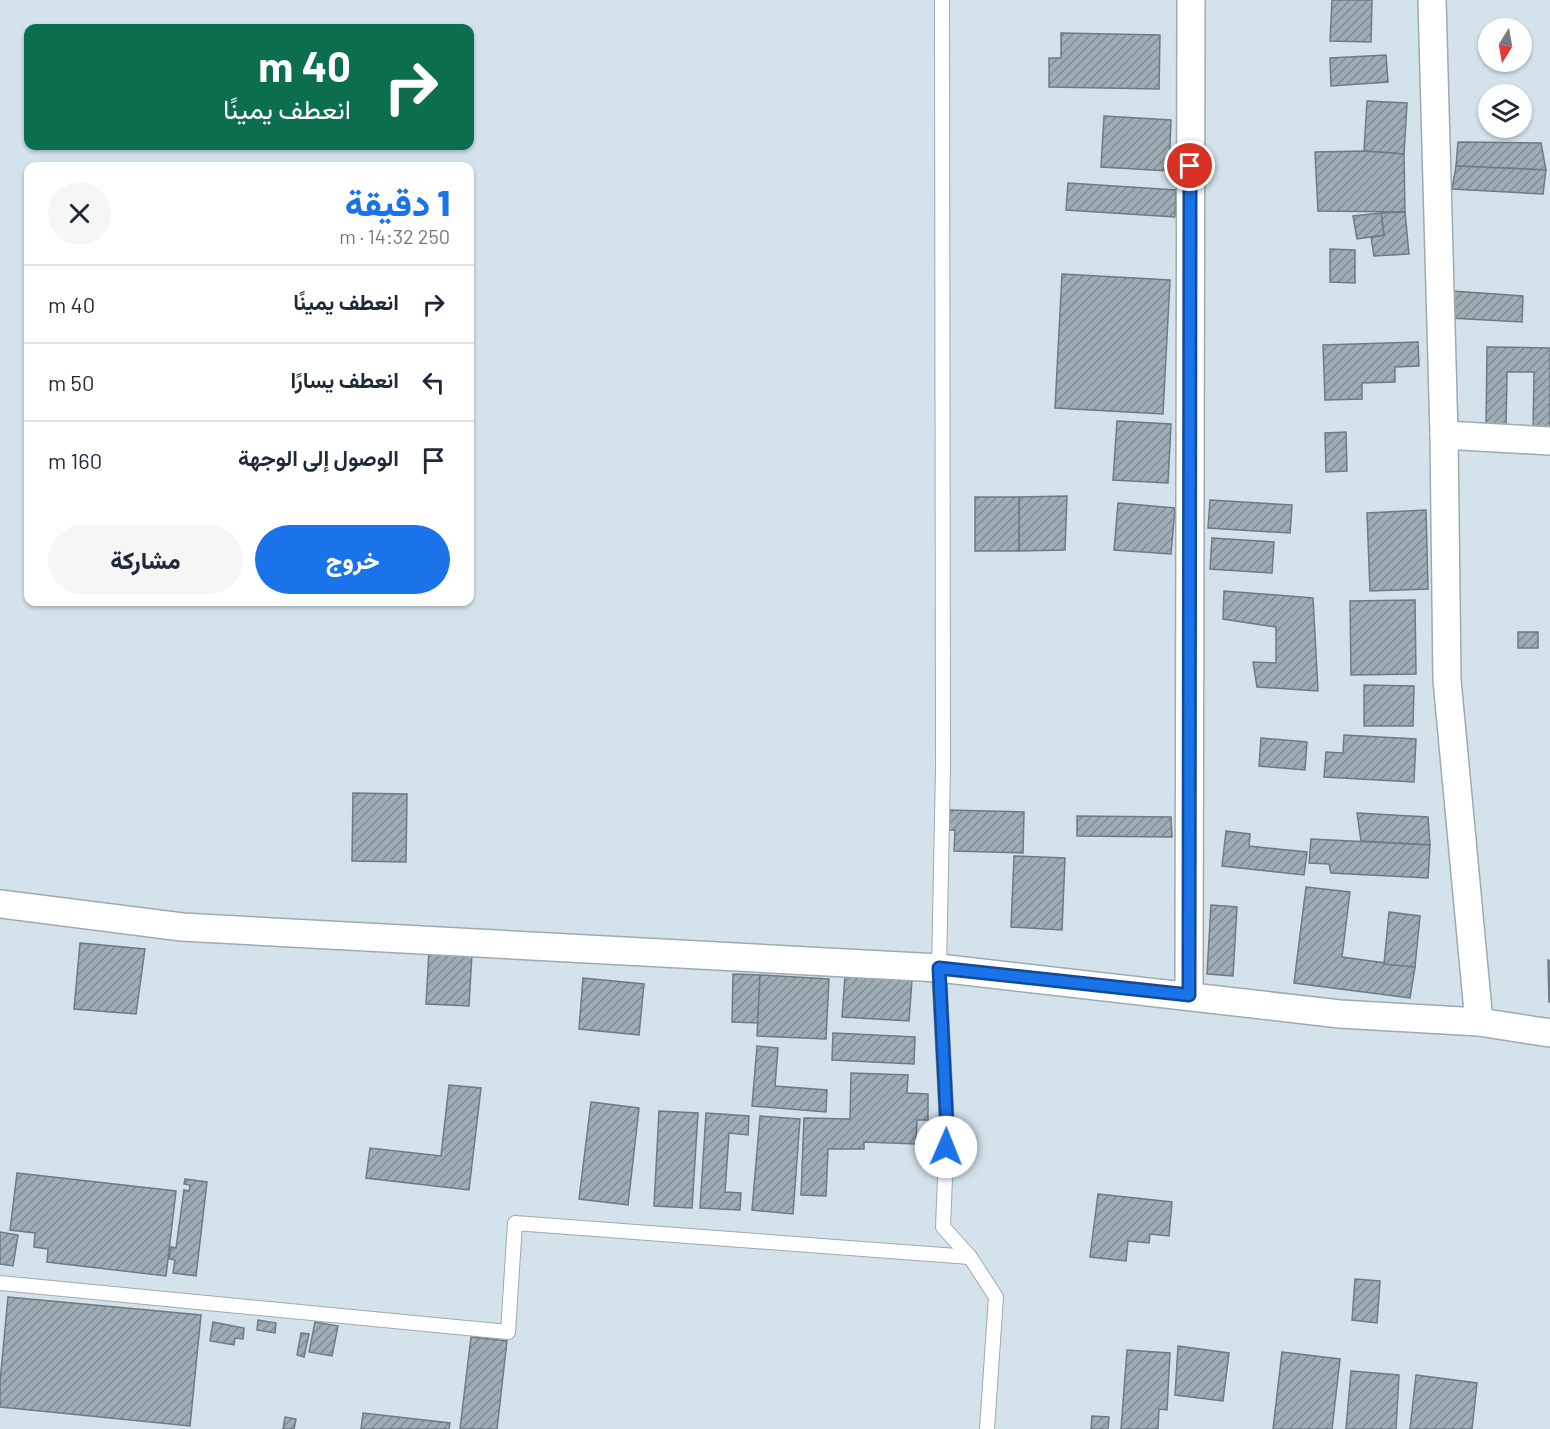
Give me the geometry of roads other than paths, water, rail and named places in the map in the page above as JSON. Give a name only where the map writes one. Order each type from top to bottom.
[{"type":"street","points":[[1189,995],[1191,0]]},
{"type":"street","points":[[1432,0],[1448,680],[1479,1022]]},
{"type":"street","points":[[1444,435],[1550,441]]},
{"type":"street","points":[[0,904],[182,927],[939,968],[1340,1014],[1479,1022],[1550,1033]]},
{"type":"lane","points":[[942,0],[943,769],[939,968],[947,1127],[943,1227],[970,1257],[996,1297],[987,1429]]},
{"type":"lane","points":[[0,1283],[508,1332],[514,1223],[970,1257]]}]
